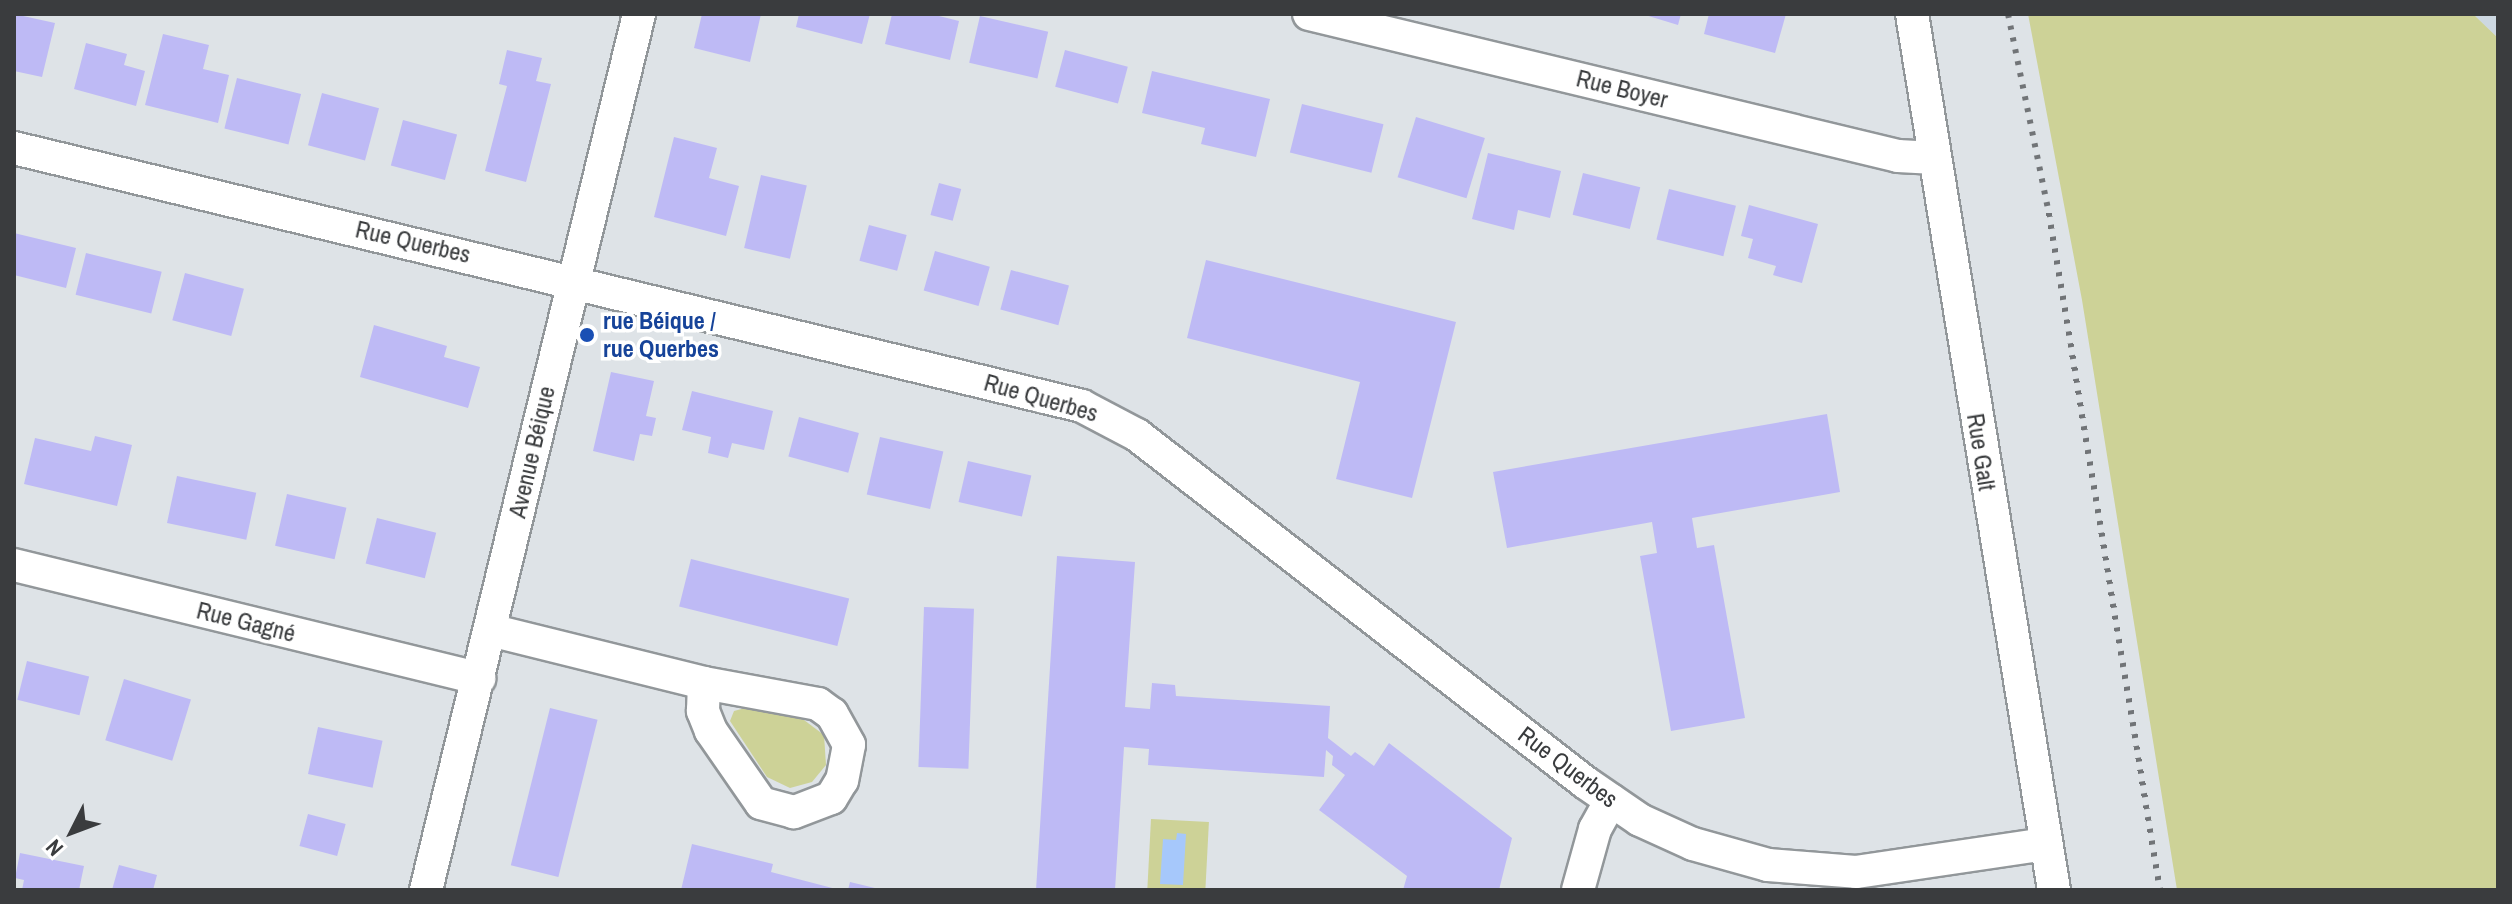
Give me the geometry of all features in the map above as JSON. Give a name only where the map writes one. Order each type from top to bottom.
[{"type":"street","name":"Avenue Béique","points":[[426,890],[639,14]]},
{"type":"street","name":"Rue Boyer","points":[[1309,14],[1898,156],[1935,158]]},
{"type":"street","name":"Rue Galt","points":[[1912,14],[2054,890]]},
{"type":"street","name":"Rue Querbes","points":[[14,148],[572,280],[1100,413],[1222,500],[1611,800],[1693,844],[1799,870],[1881,871],[2046,844]]},
{"type":"street","name":"Rue Gagné","points":[[14,565],[479,678]]},
{"type":"street","points":[[490,630],[704,683],[801,699],[832,714],[849,745],[842,780],[831,798],[794,812],[761,803],[711,731],[703,711],[704,683]]},
{"type":"street","points":[[1578,890],[1595,829],[1611,800]]},
{"type":"shaded area","points":[[2473,14],[2498,14],[2498,38]]},
{"type":"green space","points":[[2028,14],[2473,14],[2498,38],[2498,890],[2177,890],[2082,300]]},
{"type":"green space","points":[[749,707],[804,720],[824,735],[826,765],[812,782],[790,788],[767,777],[730,721],[734,711]]},
{"type":"green space","points":[[1151,819],[1209,822],[1205,890],[1147,890]]},
{"type":"water","points":[[1177,833],[1186,834],[1183,885],[1160,884],[1163,839],[1176,840]]},
{"type":"building","points":[[14,14],[55,23],[42,77],[14,71]]},
{"type":"building","points":[[702,14],[761,14],[750,62],[694,48]]},
{"type":"building","points":[[799,14],[870,14],[862,44],[796,27]]},
{"type":"building","points":[[892,14],[931,14],[959,21],[950,60],[885,44]]},
{"type":"building","points":[[1642,14],[1681,14],[1678,25]]},
{"type":"building","points":[[1709,14],[1786,14],[1775,53],[1704,34]]},
{"type":"building","points":[[980,16],[1048,32],[1037,79],[969,63]]},
{"type":"building","points":[[163,34],[209,45],[203,69],[229,75],[218,123],[145,105]]},
{"type":"building","points":[[86,43],[127,54],[124,65],[145,71],[136,106],[74,89]]},
{"type":"building","points":[[507,50],[542,58],[536,81],[551,84],[526,182],[485,171],[507,86],[499,84]]},
{"type":"building","points":[[1065,50],[1128,67],[1118,104],[1055,87]]},
{"type":"building","points":[[1152,71],[1270,99],[1256,157],[1201,144],[1205,128],[1142,113]]},
{"type":"building","points":[[237,78],[301,94],[288,144],[224,128]]},
{"type":"building","points":[[322,93],[379,108],[365,160],[308,145]]},
{"type":"building","points":[[1302,104],[1384,124],[1371,173],[1290,153]]},
{"type":"building","points":[[1416,117],[1485,138],[1466,198],[1398,177]]},
{"type":"building","points":[[403,120],[457,134],[445,180],[391,165]]},
{"type":"building","points":[[674,137],[717,148],[709,178],[739,186],[726,236],[654,217]]},
{"type":"building","points":[[1488,153],[1561,171],[1550,218],[1518,210],[1514,230],[1472,219]]},
{"type":"building","points":[[1583,173],[1640,187],[1630,229],[1573,215]]},
{"type":"building","points":[[761,175],[807,186],[790,259],[744,248]]},
{"type":"building","points":[[939,183],[961,189],[953,221],[930,215]]},
{"type":"building","points":[[1669,189],[1736,206],[1723,256],[1656,239]]},
{"type":"building","points":[[1749,205],[1818,224],[1802,283],[1773,275],[1776,266],[1748,258],[1753,239],[1741,236]]},
{"type":"building","points":[[869,225],[907,235],[897,271],[859,261]]},
{"type":"building","points":[[14,233],[76,248],[66,288],[14,275]]},
{"type":"building","points":[[935,251],[990,267],[978,306],[924,290]]},
{"type":"building","points":[[86,253],[162,272],[151,314],[76,295]]},
{"type":"building","points":[[1206,260],[1456,322],[1412,498],[1336,479],[1360,382],[1187,338]]},
{"type":"building","points":[[1011,270],[1069,286],[1058,325],[1000,310]]},
{"type":"building","points":[[185,273],[244,289],[231,336],[172,320]]},
{"type":"building","points":[[374,325],[447,346],[444,357],[480,367],[468,408],[360,377]]},
{"type":"building","points":[[611,372],[654,381],[646,416],[656,418],[652,436],[640,434],[634,461],[593,451]]},
{"type":"building","points":[[692,391],[773,411],[764,450],[732,443],[728,458],[708,453],[711,437],[682,430]]},
{"type":"building","points":[[1827,414],[1840,492],[1692,518],[1697,548],[1714,545],[1745,718],[1671,731],[1640,556],[1657,553],[1652,522],[1507,548],[1493,472]]},
{"type":"building","points":[[799,417],[859,433],[848,473],[788,457]]},
{"type":"building","points":[[95,436],[132,445],[117,506],[24,484],[35,438],[91,451]]},
{"type":"building","points":[[880,437],[943,452],[930,509],[867,494]]},
{"type":"building","points":[[968,461],[1031,476],[1022,517],[959,502]]},
{"type":"building","points":[[177,476],[256,493],[246,540],[167,523]]},
{"type":"building","points":[[287,494],[346,508],[335,559],[275,546]]},
{"type":"building","points":[[377,518],[436,533],[425,578],[366,564]]},
{"type":"building","points":[[1057,556],[1135,562],[1125,707],[1150,709],[1152,683],[1175,685],[1176,696],[1330,706],[1328,738],[1351,756],[1355,752],[1374,766],[1389,743],[1512,838],[1499,890],[1403,890],[1407,876],[1319,810],[1345,775],[1332,765],[1333,756],[1326,750],[1324,777],[1148,765],[1149,749],[1124,747],[1115,890],[1036,890]]},
{"type":"building","points":[[691,559],[849,598],[837,646],[679,607]]},
{"type":"building","points":[[924,607],[974,609],[968,769],[918,767]]},
{"type":"building","points":[[27,661],[89,676],[79,715],[17,700]]},
{"type":"building","points":[[124,679],[191,699],[172,761],[105,740]]},
{"type":"building","points":[[550,708],[598,720],[558,877],[511,865]]},
{"type":"building","points":[[318,727],[383,741],[373,788],[308,774]]},
{"type":"building","points":[[308,814],[346,824],[337,856],[299,846]]},
{"type":"building","points":[[692,844],[773,864],[771,872],[840,890],[681,890]]},
{"type":"building","points":[[20,853],[84,866],[79,890],[22,890],[24,880],[15,878]]},
{"type":"building","points":[[119,865],[157,875],[153,890],[112,890]]},
{"type":"building","points":[[850,882],[879,889],[848,890]]},
{"type":"railway","points":[[2008,14],[2049,213],[2160,890]]},
{"type":"place","name":"rue Béique / rue Querbes","points":[[587,335]]}]
